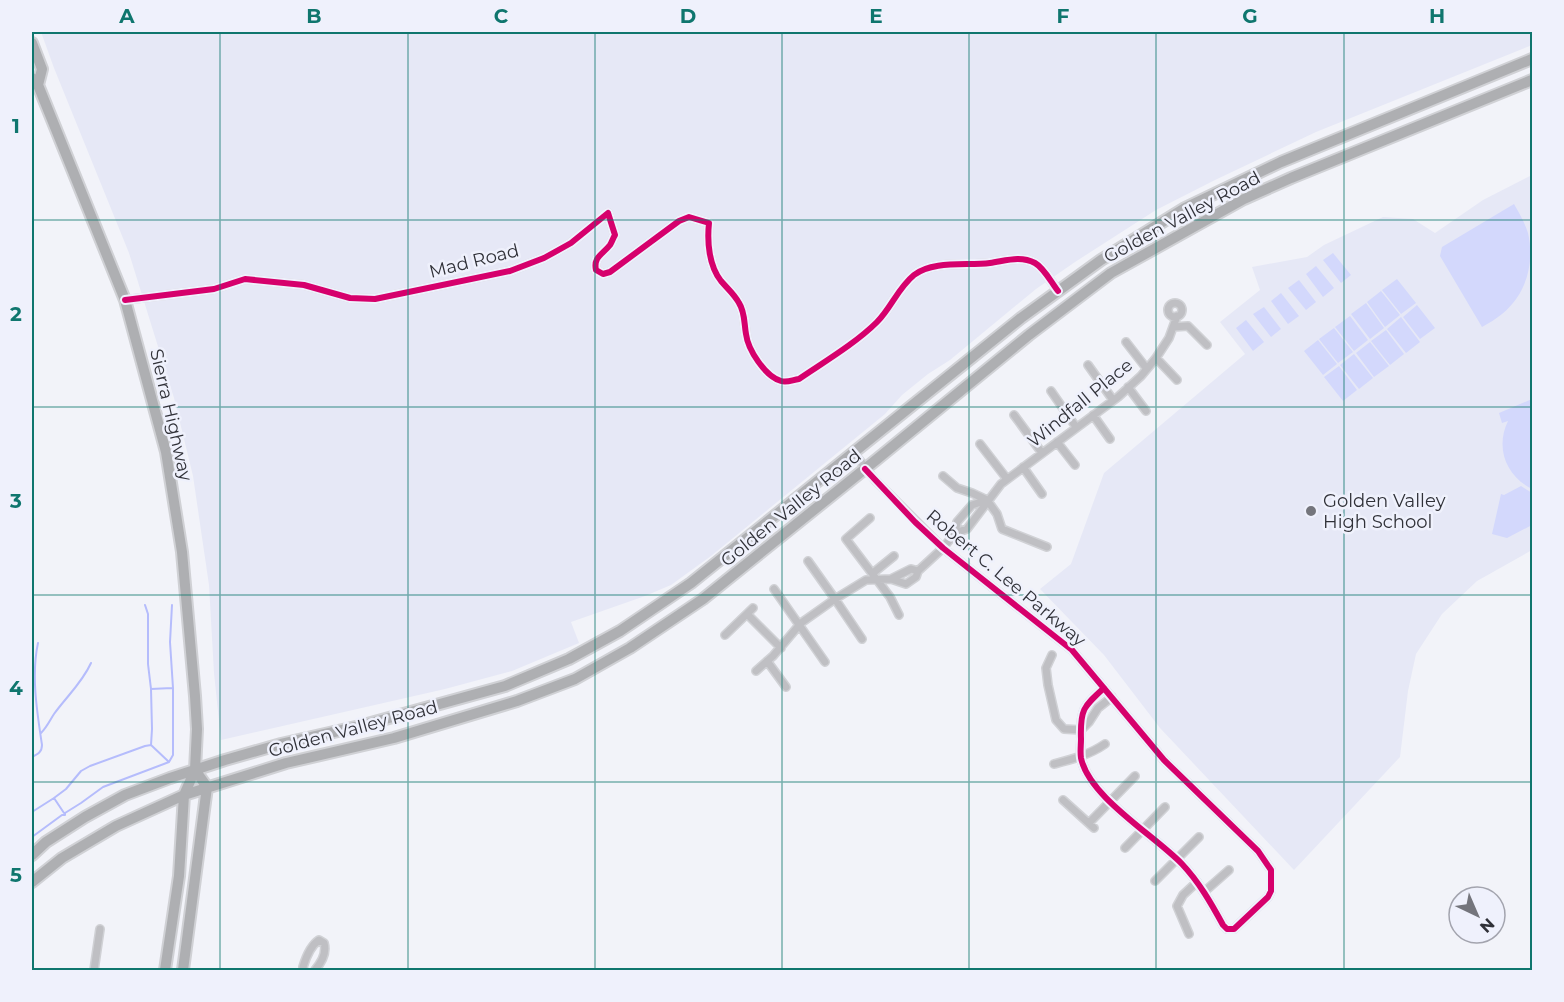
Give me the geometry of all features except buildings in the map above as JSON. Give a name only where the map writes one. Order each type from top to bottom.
[{"type":"main road","name":"Sierra Highway","points":[[32,43],[42,69],[35,82],[125,300],[166,452],[182,552],[197,729],[195,770],[184,795],[179,876],[165,970]]},
{"type":"main road","name":"Golden Valley Road","points":[[32,855],[46,842],[85,817],[125,795],[170,778],[281,744],[370,724],[505,686],[569,659],[620,631],[691,584],[1021,318],[1101,260],[1185,208],[1281,162],[1533,59]]},
{"type":"main road","name":"Golden Valley Road","points":[[32,882],[63,858],[116,825],[184,795],[286,763],[394,738],[517,701],[575,678],[630,648],[703,599],[1029,335],[1111,273],[1244,199],[1533,80]]},
{"type":"main road","points":[[183,970],[207,787],[195,770]]},
{"type":"street","name":"Mad Road","points":[[125,300],[214,289],[245,279],[304,285],[350,298],[375,299],[510,271],[544,258],[571,243],[608,213],[615,235],[609,246],[598,256],[595,264],[596,270],[603,274],[610,272],[679,221],[689,217],[709,223],[708,236],[713,267],[740,303],[751,350],[772,376],[780,381],[788,382],[799,379],[868,331],[888,309],[904,285],[926,268],[962,263],[989,263],[1018,258],[1039,265],[1058,291]]},
{"type":"street","name":"Windfall Place","points":[[987,500],[1001,483],[1113,400],[1147,369],[1169,338],[1177,316]]},
{"type":"street","points":[[1173,327],[1188,326],[1207,345]]},
{"type":"street","points":[[1126,342],[1147,369]]},
{"type":"street","points":[[1156,358],[1177,380]]},
{"type":"street","points":[[1088,365],[1113,400]]},
{"type":"street","points":[[1128,387],[1146,411]]},
{"type":"street","points":[[1052,391],[1077,427]]},
{"type":"street","points":[[1093,415],[1110,439]]},
{"type":"street","points":[[1014,416],[1042,453]]},
{"type":"street","points":[[1057,442],[1075,465]]},
{"type":"street","points":[[980,444],[1007,479]]},
{"type":"street","name":"Robert C. Lee Parkway","points":[[854,453],[915,522],[943,548],[1072,650],[1164,760],[1258,851],[1271,870],[1271,891],[1268,897],[1234,928],[1227,929],[1223,925],[1204,892]]},
{"type":"street","points":[[1023,467],[1042,494]]},
{"type":"street","points":[[943,476],[957,488],[987,500],[997,514],[1002,530],[1047,548]]},
{"type":"street","points":[[954,533],[967,529],[987,500]]},
{"type":"street","points":[[876,576],[906,584],[916,577],[918,571],[943,548],[954,533],[957,522],[972,505],[987,500]]},
{"type":"street","points":[[870,518],[846,539],[876,576],[899,615]]},
{"type":"street","points":[[756,671],[781,648],[799,625],[835,599],[876,576],[894,556]]},
{"type":"street","points":[[808,561],[862,639]]},
{"type":"street","points":[[891,579],[911,569],[918,571]]},
{"type":"street","points":[[774,589],[825,662]]},
{"type":"street","points":[[725,635],[753,608]]},
{"type":"street","points":[[747,614],[781,648]]},
{"type":"street","points":[[1052,655],[1046,668],[1050,696],[1056,720],[1064,729],[1081,730],[1098,708],[1112,697]]},
{"type":"street","points":[[767,661],[786,687]]},
{"type":"street","points":[[1104,688],[1088,702],[1083,710],[1081,757],[1087,774],[1106,800],[1177,859],[1191,873],[1204,892],[1229,870]]},
{"type":"street","points":[[1054,764],[1081,757],[1105,744]]},
{"type":"street","points":[[1063,800],[1092,825],[1135,776]]},
{"type":"street","points":[[1125,848],[1165,807]]},
{"type":"street","points":[[1155,880],[1199,837]]},
{"type":"street","points":[[1189,934],[1177,906],[1183,895],[1197,882]]},
{"type":"street","points":[[94,970],[100,929]]},
{"type":"street","points":[[304,970],[308,952],[316,942],[321,941],[325,946],[325,952],[315,970]]},
{"type":"shaded area","points":[[41,32],[1532,32],[1532,45],[1316,132],[1156,210],[1036,289],[950,360],[902,395],[885,414],[711,556],[671,585],[571,622],[579,643],[512,671],[445,689],[221,740],[214,673],[209,585],[193,476],[174,398],[129,253]]},
{"type":"shaded area","name":"Golden Valley High School","points":[[1532,175],[1532,550],[1477,581],[1442,614],[1416,654],[1408,691],[1400,757],[1294,870],[1160,728],[1104,655],[1040,589],[1071,564],[1104,473],[1245,354],[1220,322],[1260,290],[1252,267],[1307,257],[1324,245],[1383,217],[1413,219],[1435,233],[1483,200]]},
{"type":"shaded area","points":[[1514,204],[1524,222],[1530,244],[1527,278],[1517,298],[1510,306],[1497,318],[1482,327],[1440,256],[1442,247]]},
{"type":"shaded area","points":[[1333,253],[1351,275],[1341,283],[1323,260]]},
{"type":"shaded area","points":[[1316,266],[1334,288],[1323,297],[1306,274]]},
{"type":"shaded area","points":[[1397,279],[1416,303],[1401,314],[1382,290]]},
{"type":"shaded area","points":[[1299,280],[1316,302],[1306,310],[1288,288]]},
{"type":"shaded area","points":[[1381,291],[1400,315],[1385,327],[1367,302]]},
{"type":"shaded area","points":[[1281,293],[1299,316],[1288,324],[1271,301]]},
{"type":"shaded area","points":[[1366,303],[1384,328],[1370,339],[1351,314]]},
{"type":"shaded area","points":[[1417,305],[1435,328],[1420,339],[1403,317]]},
{"type":"shaded area","points":[[1264,307],[1281,329],[1271,337],[1253,314]]},
{"type":"shaded area","points":[[1350,316],[1368,340],[1354,351],[1335,327]]},
{"type":"shaded area","points":[[1401,317],[1420,342],[1406,353],[1387,329]]},
{"type":"shaded area","points":[[1246,320],[1264,342],[1253,351],[1236,328]]},
{"type":"shaded area","points":[[1334,328],[1353,352],[1338,363],[1319,339]]},
{"type":"shaded area","points":[[1386,330],[1404,354],[1390,365],[1371,341]]},
{"type":"shaded area","points":[[1318,340],[1337,364],[1323,375],[1304,351]]},
{"type":"shaded area","points":[[1370,342],[1389,366],[1374,377],[1356,353]]},
{"type":"shaded area","points":[[1354,354],[1373,378],[1359,389],[1340,365]]},
{"type":"shaded area","points":[[1339,366],[1357,390],[1343,401],[1324,377]]},
{"type":"shaded area","points":[[1532,399],[1532,489],[1515,477],[1505,460],[1503,441],[1508,421],[1502,423],[1499,413]]},
{"type":"shaded area","points":[[1521,486],[1532,493],[1532,525],[1507,538],[1492,534],[1501,494],[1504,495]]},
{"type":"waterway","points":[[145,605],[148,614],[148,664],[151,689],[172,688]]},
{"type":"waterway","points":[[32,837],[103,787],[169,762],[173,755],[170,642],[172,605]]},
{"type":"waterway","points":[[32,757],[39,752],[42,745],[35,681],[38,643]]},
{"type":"waterway","points":[[41,733],[79,683],[91,663]]},
{"type":"waterway","points":[[151,689],[151,745]]},
{"type":"waterway","points":[[54,798],[66,789],[81,771],[145,746],[151,745],[169,762]]},
{"type":"waterway","points":[[32,812],[54,798],[64,813]]},
{"type":"cycle path","points":[[125,300],[214,289],[245,279],[304,285],[350,298],[375,299],[510,271],[544,258],[571,243],[608,213],[615,235],[596,262],[596,270],[603,274],[610,272],[679,221],[689,217],[709,223],[711,261],[717,275],[741,306],[750,347],[763,368],[775,378],[785,382],[799,379],[869,330],[908,280],[922,270],[940,265],[1024,259],[1038,265],[1058,291]]},
{"type":"cycle path","points":[[865,469],[943,548],[1072,650],[1164,760],[1258,851],[1271,870],[1271,891],[1268,897],[1234,929],[1227,929],[1223,925],[1199,885],[1182,864],[1109,801],[1086,773],[1081,758],[1082,715],[1091,700],[1097,694],[1104,688]]},
{"type":"place","name":"Golden Valley High School","points":[[1311,511]]}]
